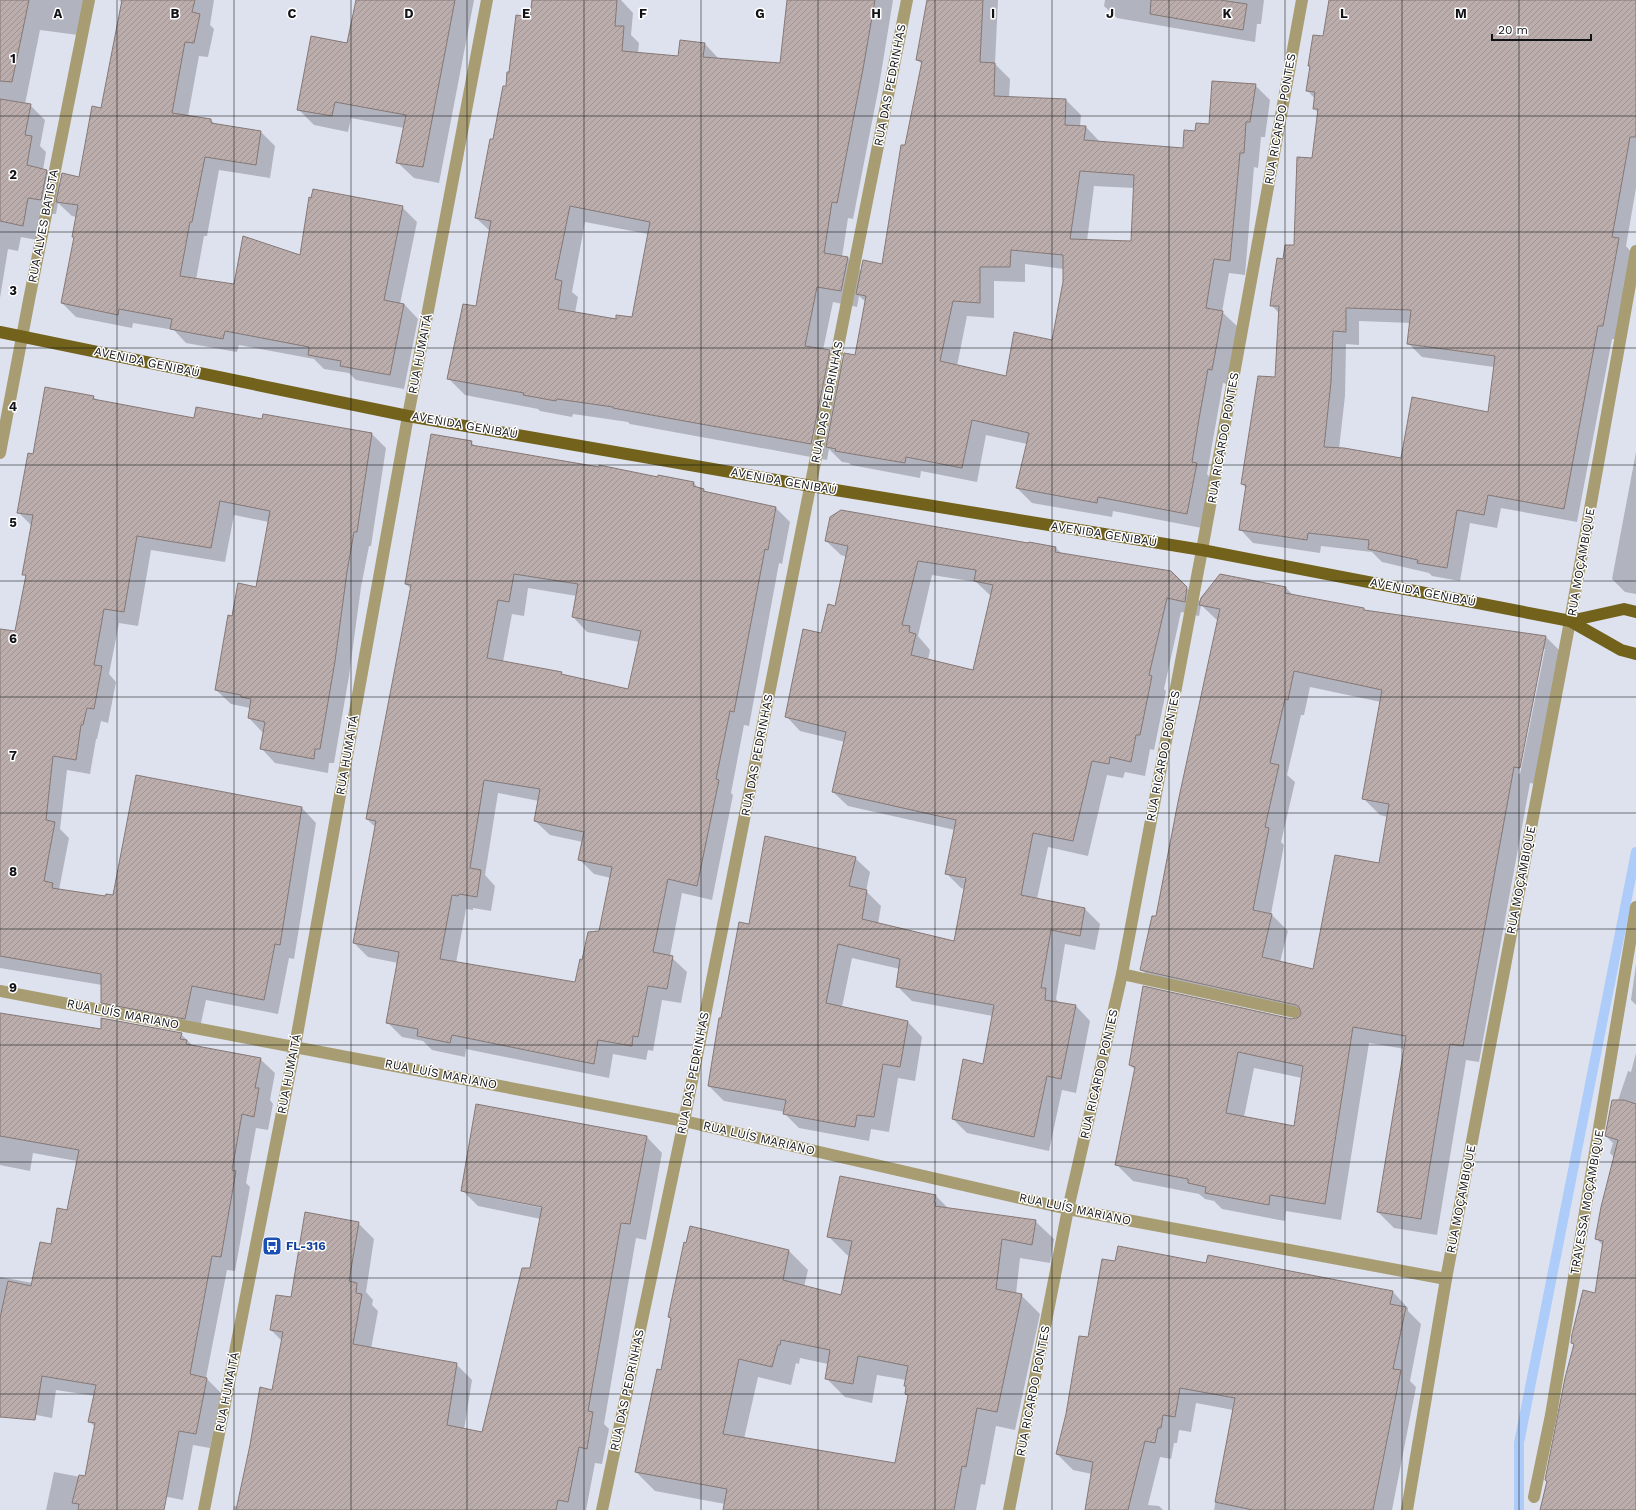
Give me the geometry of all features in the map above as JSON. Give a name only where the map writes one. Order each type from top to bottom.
[{"type":"main road","name":"AVENIDA GENIBAÚ","points":[[0,332],[408,416],[811,486],[1202,550],[1570,621],[1621,650],[1636,654]]},
{"type":"main road","name":"AVENIDA GENIBAÚ","points":[[1570,621],[1624,609],[1636,612]]},
{"type":"street","name":"RUA ALVES BATISTA","points":[[0,453],[89,0]]},
{"type":"street","name":"RUA HUMAITÁ","points":[[204,1510],[295,1046],[408,416],[487,0]]},
{"type":"street","name":"RUA DAS PEDRINHAS","points":[[602,1510],[684,1121],[907,0]]},
{"type":"street","name":"RUA RICARDO PONTES","points":[[1009,1510],[1068,1209],[1122,974],[1202,550],[1302,0]]},
{"type":"street","name":"RUA MOÇAMBIQUE","points":[[1407,1510],[1446,1279],[1570,621],[1636,251]]},
{"type":"street","name":"TRAVESSA MOÇAMBIQUE","points":[[1534,1497],[1552,1407],[1636,907]]},
{"type":"street","points":[[1122,974],[1294,1012]]},
{"type":"street","name":"RUA LUÍS MARIANO","points":[[0,991],[684,1121],[1068,1209],[1446,1279]]},
{"type":"building","points":[[0,0],[29,0],[12,82],[0,81]]},
{"type":"building","points":[[122,0],[195,0],[192,12],[200,14],[194,43],[185,42],[172,113],[211,119],[211,123],[261,131],[256,165],[205,157],[192,222],[190,222],[180,276],[234,284],[243,236],[300,255],[309,197],[311,198],[313,189],[403,206],[384,300],[404,304],[390,375],[340,366],[341,361],[308,355],[309,347],[225,331],[223,339],[170,329],[172,319],[119,309],[118,315],[61,303],[74,237],[72,237],[78,205],[56,202],[62,173],[79,177],[92,106],[101,108]]},
{"type":"building","points":[[356,0],[455,0],[423,167],[396,163],[406,115],[335,102],[332,116],[297,110],[311,36],[347,43]]},
{"type":"building","points":[[532,0],[617,0],[615,26],[624,26],[622,51],[678,56],[680,40],[705,43],[703,57],[780,63],[787,0],[875,0],[837,203],[832,202],[824,253],[848,257],[841,291],[817,287],[805,346],[830,350],[811,444],[613,407],[557,399],[556,401],[523,395],[524,393],[447,379],[463,304],[476,306],[491,221],[475,218],[490,139],[493,139],[503,86],[506,86],[507,72],[509,72],[516,15],[530,17]],"holes":[[[570,206],[650,222],[632,317],[616,315],[616,319],[558,309],[562,281],[555,279]]]},
{"type":"building","points":[[927,0],[983,0],[980,62],[995,63],[994,96],[1066,99],[1065,125],[1086,126],[1084,140],[1183,148],[1184,130],[1195,131],[1196,123],[1209,124],[1212,81],[1256,84],[1250,122],[1246,122],[1244,153],[1240,153],[1230,261],[1214,259],[1206,308],[1223,311],[1212,370],[1208,369],[1199,419],[1192,462],[1197,463],[1187,514],[1098,497],[1097,503],[1016,488],[1029,433],[972,420],[962,468],[906,457],[905,463],[835,451],[836,449],[826,447],[844,353],[855,355],[866,296],[856,294],[863,260],[882,264],[901,145],[905,145],[922,61],[916,60]],"holes":[[[1080,171],[1134,175],[1131,241],[1070,239]],[[1011,250],[1063,255],[1063,282],[1052,340],[1014,332],[1006,376],[940,361],[953,301],[980,303],[980,267],[1010,267]]]},
{"type":"building","points":[[1151,0],[1220,0],[1247,4],[1243,30],[1150,14]]},
{"type":"building","points":[[1329,0],[1636,0],[1636,137],[1630,137],[1612,237],[1619,238],[1603,326],[1598,326],[1564,509],[1488,495],[1484,515],[1457,510],[1447,568],[1417,563],[1418,560],[1368,549],[1369,540],[1308,533],[1307,540],[1239,530],[1246,485],[1241,484],[1258,376],[1275,377],[1279,306],[1270,306],[1277,258],[1283,259],[1285,245],[1294,245],[1297,157],[1312,158],[1318,109],[1313,109],[1315,92],[1306,91],[1313,35],[1323,36]],"holes":[[[1346,308],[1411,310],[1407,344],[1495,356],[1488,412],[1412,397],[1401,458],[1344,448],[1324,447],[1331,382],[1333,331],[1346,332]]]},
{"type":"building","points":[[0,99],[31,104],[25,135],[32,136],[27,165],[47,170],[41,200],[28,198],[23,226],[0,221]]},
{"type":"building","points":[[45,387],[94,396],[93,399],[194,418],[196,407],[262,419],[263,414],[372,433],[357,532],[354,532],[347,572],[335,661],[320,749],[315,749],[314,759],[260,749],[265,722],[248,718],[251,699],[241,697],[241,695],[215,690],[228,615],[232,616],[238,583],[256,587],[270,511],[220,501],[211,548],[137,536],[124,612],[104,609],[94,665],[102,666],[94,709],[87,708],[83,725],[81,725],[76,760],[53,756],[46,820],[55,822],[44,881],[53,883],[52,888],[105,896],[106,894],[113,895],[136,775],[302,807],[280,945],[275,944],[264,1000],[192,986],[185,1019],[101,1003],[101,974],[0,956],[0,629],[15,631],[26,575],[22,575],[33,515],[17,513],[28,453],[33,454]]},
{"type":"building","points":[[431,434],[472,441],[471,445],[599,467],[599,465],[658,477],[658,475],[694,482],[693,486],[704,489],[703,491],[776,507],[768,550],[765,549],[734,712],[730,711],[716,779],[719,780],[697,886],[668,879],[653,952],[673,956],[667,989],[648,986],[638,1037],[633,1036],[632,1046],[598,1040],[594,1064],[452,1035],[450,1043],[417,1036],[418,1029],[386,1023],[399,952],[353,943],[376,821],[366,819],[411,585],[405,584]],"holes":[[[514,574],[578,584],[572,617],[641,631],[628,689],[561,674],[562,672],[487,658],[498,600],[509,602]],[[484,780],[540,789],[534,821],[584,832],[578,860],[612,867],[599,931],[588,932],[582,960],[580,959],[575,982],[440,959],[452,895],[458,896],[459,894],[477,897],[481,870],[470,868]]]},
{"type":"building","points":[[841,510],[1056,547],[1055,552],[1171,571],[1187,587],[1185,602],[1167,598],[1149,675],[1152,676],[1140,735],[1136,735],[1131,762],[1110,757],[1109,764],[1092,761],[1073,841],[1033,833],[1021,895],[1085,908],[1080,936],[1051,930],[1041,988],[1046,988],[1045,1000],[1076,1005],[1061,1079],[1047,1076],[1034,1137],[952,1119],[963,1059],[983,1064],[994,1005],[896,987],[900,959],[838,944],[826,1003],[908,1021],[900,1067],[883,1064],[874,1117],[857,1115],[855,1127],[783,1114],[786,1100],[708,1086],[719,1018],[721,1018],[739,922],[749,924],[765,836],[856,857],[849,886],[867,890],[862,919],[954,941],[966,878],[945,874],[956,820],[832,792],[846,732],[785,717],[803,629],[821,633],[828,604],[835,606],[848,546],[825,541],[830,517]],"holes":[[[918,561],[976,570],[974,581],[993,585],[973,670],[911,655],[916,634],[909,632],[910,626],[902,625]]]},
{"type":"building","points":[[1220,574],[1286,587],[1285,593],[1364,608],[1364,610],[1546,636],[1520,768],[1514,767],[1463,1046],[1450,1044],[1421,1219],[1377,1212],[1406,1036],[1353,1027],[1325,1204],[1270,1195],[1269,1205],[1205,1193],[1206,1187],[1188,1183],[1188,1179],[1115,1165],[1135,1067],[1129,1065],[1143,986],[1292,1019],[1299,1017],[1301,1013],[1299,1007],[1296,1005],[1140,970],[1152,916],[1156,916],[1178,802],[1220,609],[1199,605],[1201,598]],"holes":[[[1294,671],[1382,690],[1362,799],[1389,804],[1379,863],[1335,855],[1313,969],[1262,957],[1272,914],[1253,910],[1269,828],[1265,827],[1279,765],[1270,763],[1285,699],[1288,700]],[[1238,1052],[1303,1066],[1294,1126],[1226,1113]]]},
{"type":"building","points":[[0,1013],[101,1029],[101,1018],[182,1033],[180,1039],[187,1040],[186,1044],[261,1058],[255,1088],[259,1088],[254,1117],[242,1114],[232,1170],[236,1171],[221,1257],[212,1256],[190,1374],[207,1378],[196,1434],[179,1431],[164,1510],[78,1510],[79,1504],[72,1503],[79,1475],[85,1476],[95,1423],[88,1422],[96,1385],[42,1376],[35,1420],[0,1417],[0,1318],[8,1281],[31,1286],[40,1242],[51,1244],[57,1208],[67,1210],[79,1150],[0,1136]]},
{"type":"building","points":[[1612,1100],[1624,1100],[1636,1104],[1636,1510],[1540,1510],[1547,1481],[1545,1480],[1565,1378],[1574,1344],[1571,1343],[1572,1334],[1583,1290],[1595,1293],[1603,1241],[1595,1239],[1601,1207],[1618,1140],[1605,1136]]},
{"type":"building","points":[[476,1104],[647,1136],[630,1224],[621,1223],[588,1411],[593,1412],[587,1449],[579,1447],[568,1502],[558,1500],[556,1510],[236,1510],[250,1445],[260,1387],[272,1390],[283,1332],[270,1330],[276,1295],[291,1297],[305,1212],[359,1222],[349,1281],[357,1283],[356,1293],[362,1294],[353,1344],[457,1363],[447,1425],[482,1432],[522,1268],[530,1268],[542,1207],[461,1191]]},
{"type":"building","points":[[840,1176],[936,1195],[934,1202],[936,1203],[935,1206],[1036,1220],[1032,1245],[1002,1239],[996,1289],[1022,1294],[997,1412],[977,1408],[966,1467],[962,1466],[954,1510],[723,1510],[727,1489],[635,1472],[657,1369],[661,1370],[671,1318],[668,1317],[684,1242],[686,1243],[690,1226],[789,1250],[783,1280],[841,1295],[852,1241],[827,1237]],"holes":[[[781,1340],[830,1350],[825,1379],[853,1384],[858,1356],[908,1366],[904,1386],[906,1386],[905,1394],[908,1395],[895,1463],[723,1434],[739,1359],[772,1367],[778,1345],[780,1345]]]},
{"type":"building","points":[[1118,1246],[1206,1263],[1208,1255],[1393,1291],[1390,1304],[1406,1307],[1393,1369],[1401,1370],[1373,1510],[1253,1510],[1215,1502],[1235,1398],[1180,1388],[1175,1417],[1163,1415],[1161,1428],[1158,1428],[1155,1443],[1145,1441],[1128,1510],[1085,1510],[1093,1462],[1056,1454],[1066,1414],[1079,1336],[1088,1337],[1102,1259],[1115,1261]]},
{"type":"waterway","points":[[1519,1510],[1519,1443],[1636,852]]},
{"type":"place","name":"FL-316","points":[[272,1246]]}]
